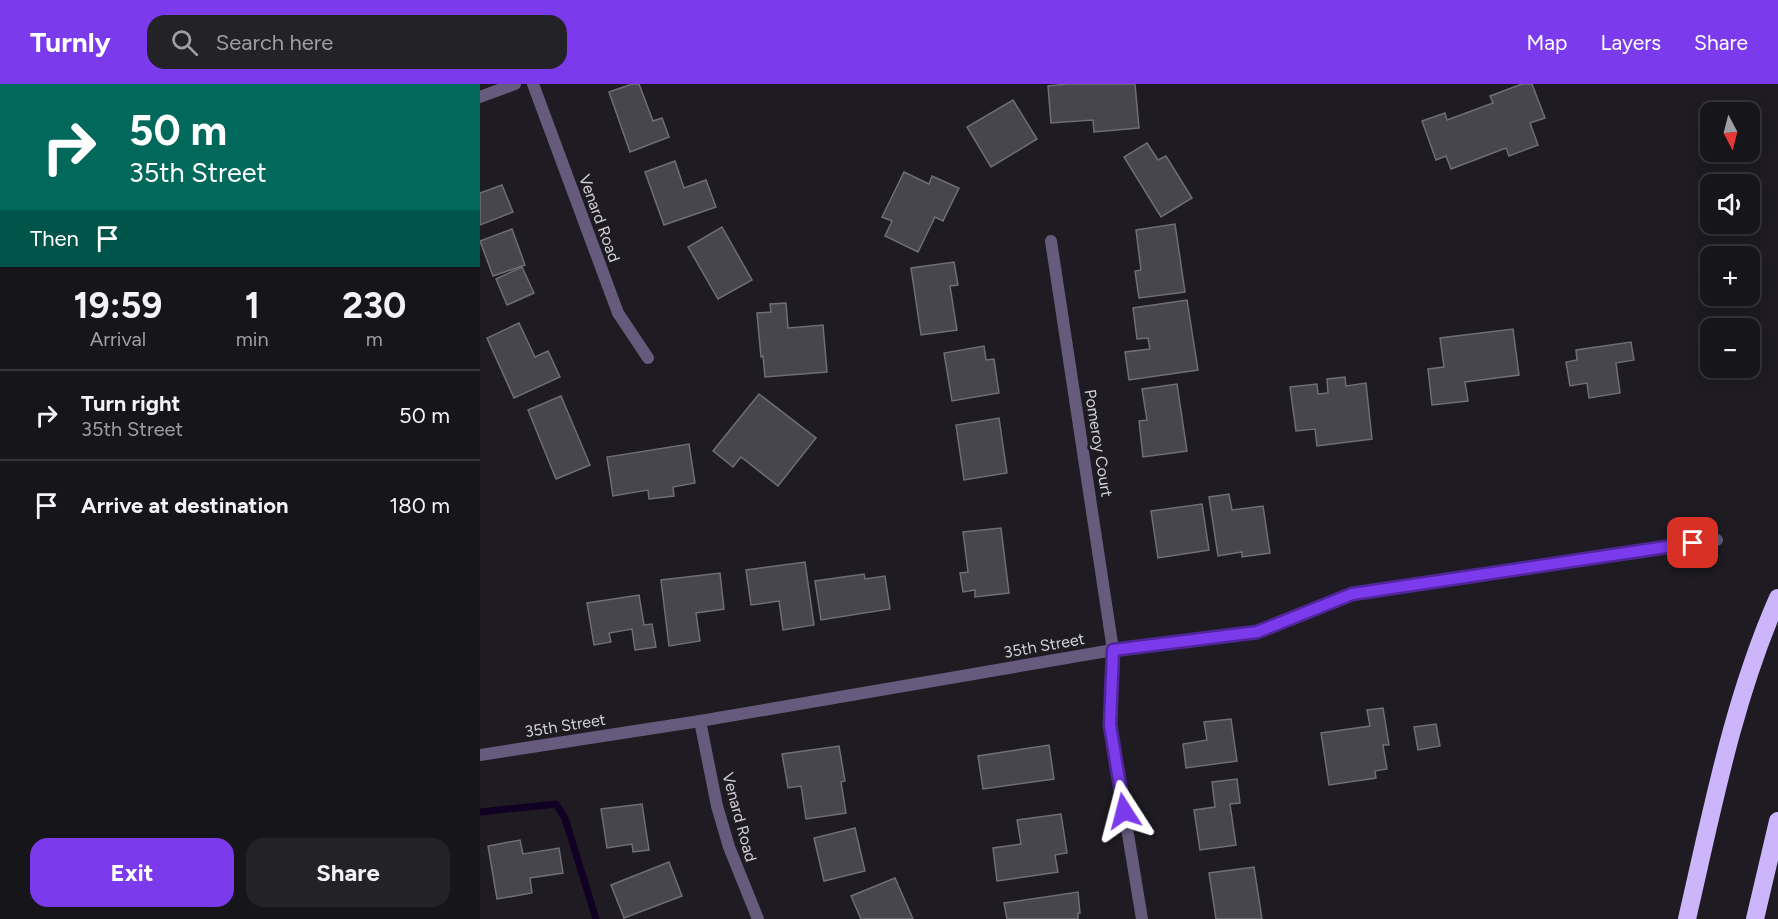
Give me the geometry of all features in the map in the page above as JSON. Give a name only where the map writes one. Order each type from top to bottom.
[{"type":"highway","points":[[1687,919],[1719,779],[1746,682],[1778,598]]},
{"type":"highway","points":[[1755,919],[1778,821]]},
{"type":"street","points":[[480,97],[515,84]]},
{"type":"street","name":"Venard Road","points":[[533,84],[618,313],[648,358]]},
{"type":"street","name":"Pomeroy Court","points":[[1051,241],[1113,650],[1110,725],[1142,919]]},
{"type":"street","name":"35th Street","points":[[480,755],[700,721],[1113,650],[1257,632],[1352,594],[1717,540]]},
{"type":"street","name":"Venard Road","points":[[700,721],[717,806],[729,847],[758,919]]},
{"type":"building","points":[[632,84],[639,84],[653,121],[662,118],[669,137],[630,152],[609,92]]},
{"type":"building","points":[[1135,84],[1139,128],[1094,132],[1093,120],[1051,123],[1048,86]]},
{"type":"building","points":[[1522,84],[1532,84],[1545,118],[1530,123],[1538,145],[1509,156],[1506,148],[1451,169],[1446,156],[1436,160],[1422,121],[1445,113],[1447,120],[1493,103],[1490,96]]},
{"type":"building","points":[[1013,100],[1037,139],[991,167],[967,127]]},
{"type":"building","points":[[1147,143],[1158,160],[1166,156],[1192,198],[1161,217],[1124,157]]},
{"type":"building","points":[[675,161],[684,188],[706,180],[716,207],[664,225],[645,172]]},
{"type":"building","points":[[904,172],[929,184],[932,176],[959,188],[943,221],[935,217],[918,252],[885,236],[892,221],[882,217]]},
{"type":"building","points":[[502,185],[513,212],[480,225],[480,193]]},
{"type":"building","points":[[1175,224],[1185,292],[1139,298],[1135,271],[1141,270],[1136,230]]},
{"type":"building","points":[[722,227],[752,280],[718,299],[688,247]]},
{"type":"building","points":[[512,229],[525,265],[493,276],[480,241]]},
{"type":"building","points":[[954,262],[958,285],[950,286],[957,330],[921,335],[911,268]]},
{"type":"building","points":[[522,267],[534,293],[507,305],[496,279]]},
{"type":"building","points":[[1187,300],[1198,370],[1129,380],[1125,352],[1150,349],[1148,338],[1137,339],[1133,308]]},
{"type":"building","points":[[786,303],[788,328],[823,325],[827,372],[765,377],[757,313],[771,312],[770,304]]},
{"type":"building","points":[[519,323],[535,357],[548,351],[560,377],[514,398],[487,338]]},
{"type":"building","points":[[1513,329],[1519,375],[1465,382],[1468,401],[1432,405],[1428,369],[1444,367],[1440,338]]},
{"type":"building","points":[[1631,342],[1634,360],[1616,363],[1620,393],[1589,398],[1587,383],[1570,386],[1566,362],[1577,360],[1576,350]]},
{"type":"building","points":[[984,346],[986,360],[994,359],[999,393],[952,401],[944,353]]},
{"type":"building","points":[[1345,377],[1346,386],[1366,383],[1372,439],[1317,446],[1315,429],[1296,431],[1290,387],[1317,384],[1318,394],[1328,393],[1327,379]]},
{"type":"building","points":[[1177,384],[1187,451],[1143,457],[1139,421],[1147,420],[1142,389]]},
{"type":"building","points":[[759,394],[816,438],[778,486],[741,457],[733,467],[713,451]]},
{"type":"building","points":[[561,396],[590,465],[556,479],[528,410]]},
{"type":"building","points":[[999,418],[1007,473],[964,480],[956,425]]},
{"type":"building","points":[[689,444],[695,483],[673,487],[674,496],[649,499],[648,490],[613,496],[607,457]]},
{"type":"building","points":[[1229,494],[1232,510],[1263,506],[1270,553],[1242,557],[1242,552],[1218,556],[1209,497]]},
{"type":"building","points":[[1202,504],[1209,550],[1158,558],[1151,511]]},
{"type":"building","points":[[1001,528],[1009,593],[975,597],[975,590],[963,592],[960,573],[968,572],[963,532]]},
{"type":"building","points":[[805,562],[814,625],[783,630],[779,601],[751,605],[746,570]]},
{"type":"building","points":[[720,573],[724,609],[696,613],[700,641],[669,646],[661,580]]},
{"type":"building","points":[[864,574],[865,579],[885,576],[890,609],[821,620],[815,581]]},
{"type":"building","points":[[639,595],[644,625],[652,624],[656,647],[635,650],[632,629],[609,633],[611,642],[594,645],[587,603]]},
{"type":"building","points":[[1383,708],[1389,745],[1383,745],[1387,769],[1375,771],[1376,778],[1329,785],[1321,733],[1370,726],[1367,710]]},
{"type":"building","points":[[1231,719],[1237,761],[1186,768],[1183,744],[1207,740],[1204,722]]},
{"type":"building","points":[[1436,724],[1440,746],[1418,750],[1414,727]]},
{"type":"building","points":[[1049,745],[1054,779],[983,789],[978,756]]},
{"type":"building","points":[[839,746],[845,781],[841,782],[846,813],[806,819],[801,786],[788,788],[782,754]]},
{"type":"building","points":[[1237,779],[1240,803],[1230,804],[1236,845],[1200,850],[1194,810],[1215,807],[1212,782]]},
{"type":"building","points":[[642,804],[649,850],[633,852],[632,844],[607,848],[601,809]]},
{"type":"building","points":[[1061,814],[1067,853],[1055,855],[1058,872],[997,881],[993,848],[1021,844],[1017,820]]},
{"type":"building","points":[[855,828],[865,871],[824,881],[814,838]]},
{"type":"building","points":[[520,840],[523,854],[559,848],[563,873],[530,878],[532,893],[497,899],[488,846]]},
{"type":"building","points":[[669,862],[682,896],[624,918],[611,885]]},
{"type":"building","points":[[1254,867],[1262,919],[1216,919],[1209,873]]},
{"type":"building","points":[[895,878],[913,919],[861,919],[851,896]]},
{"type":"building","points":[[1078,892],[1080,913],[1078,913],[1078,919],[1007,919],[1004,903]]},
{"type":"waterway","points":[[480,812],[556,804],[565,818],[596,919]]},
{"type":"route","points":[[1124,811],[1110,725],[1113,650],[1257,632],[1352,594],[1693,543]]}]
